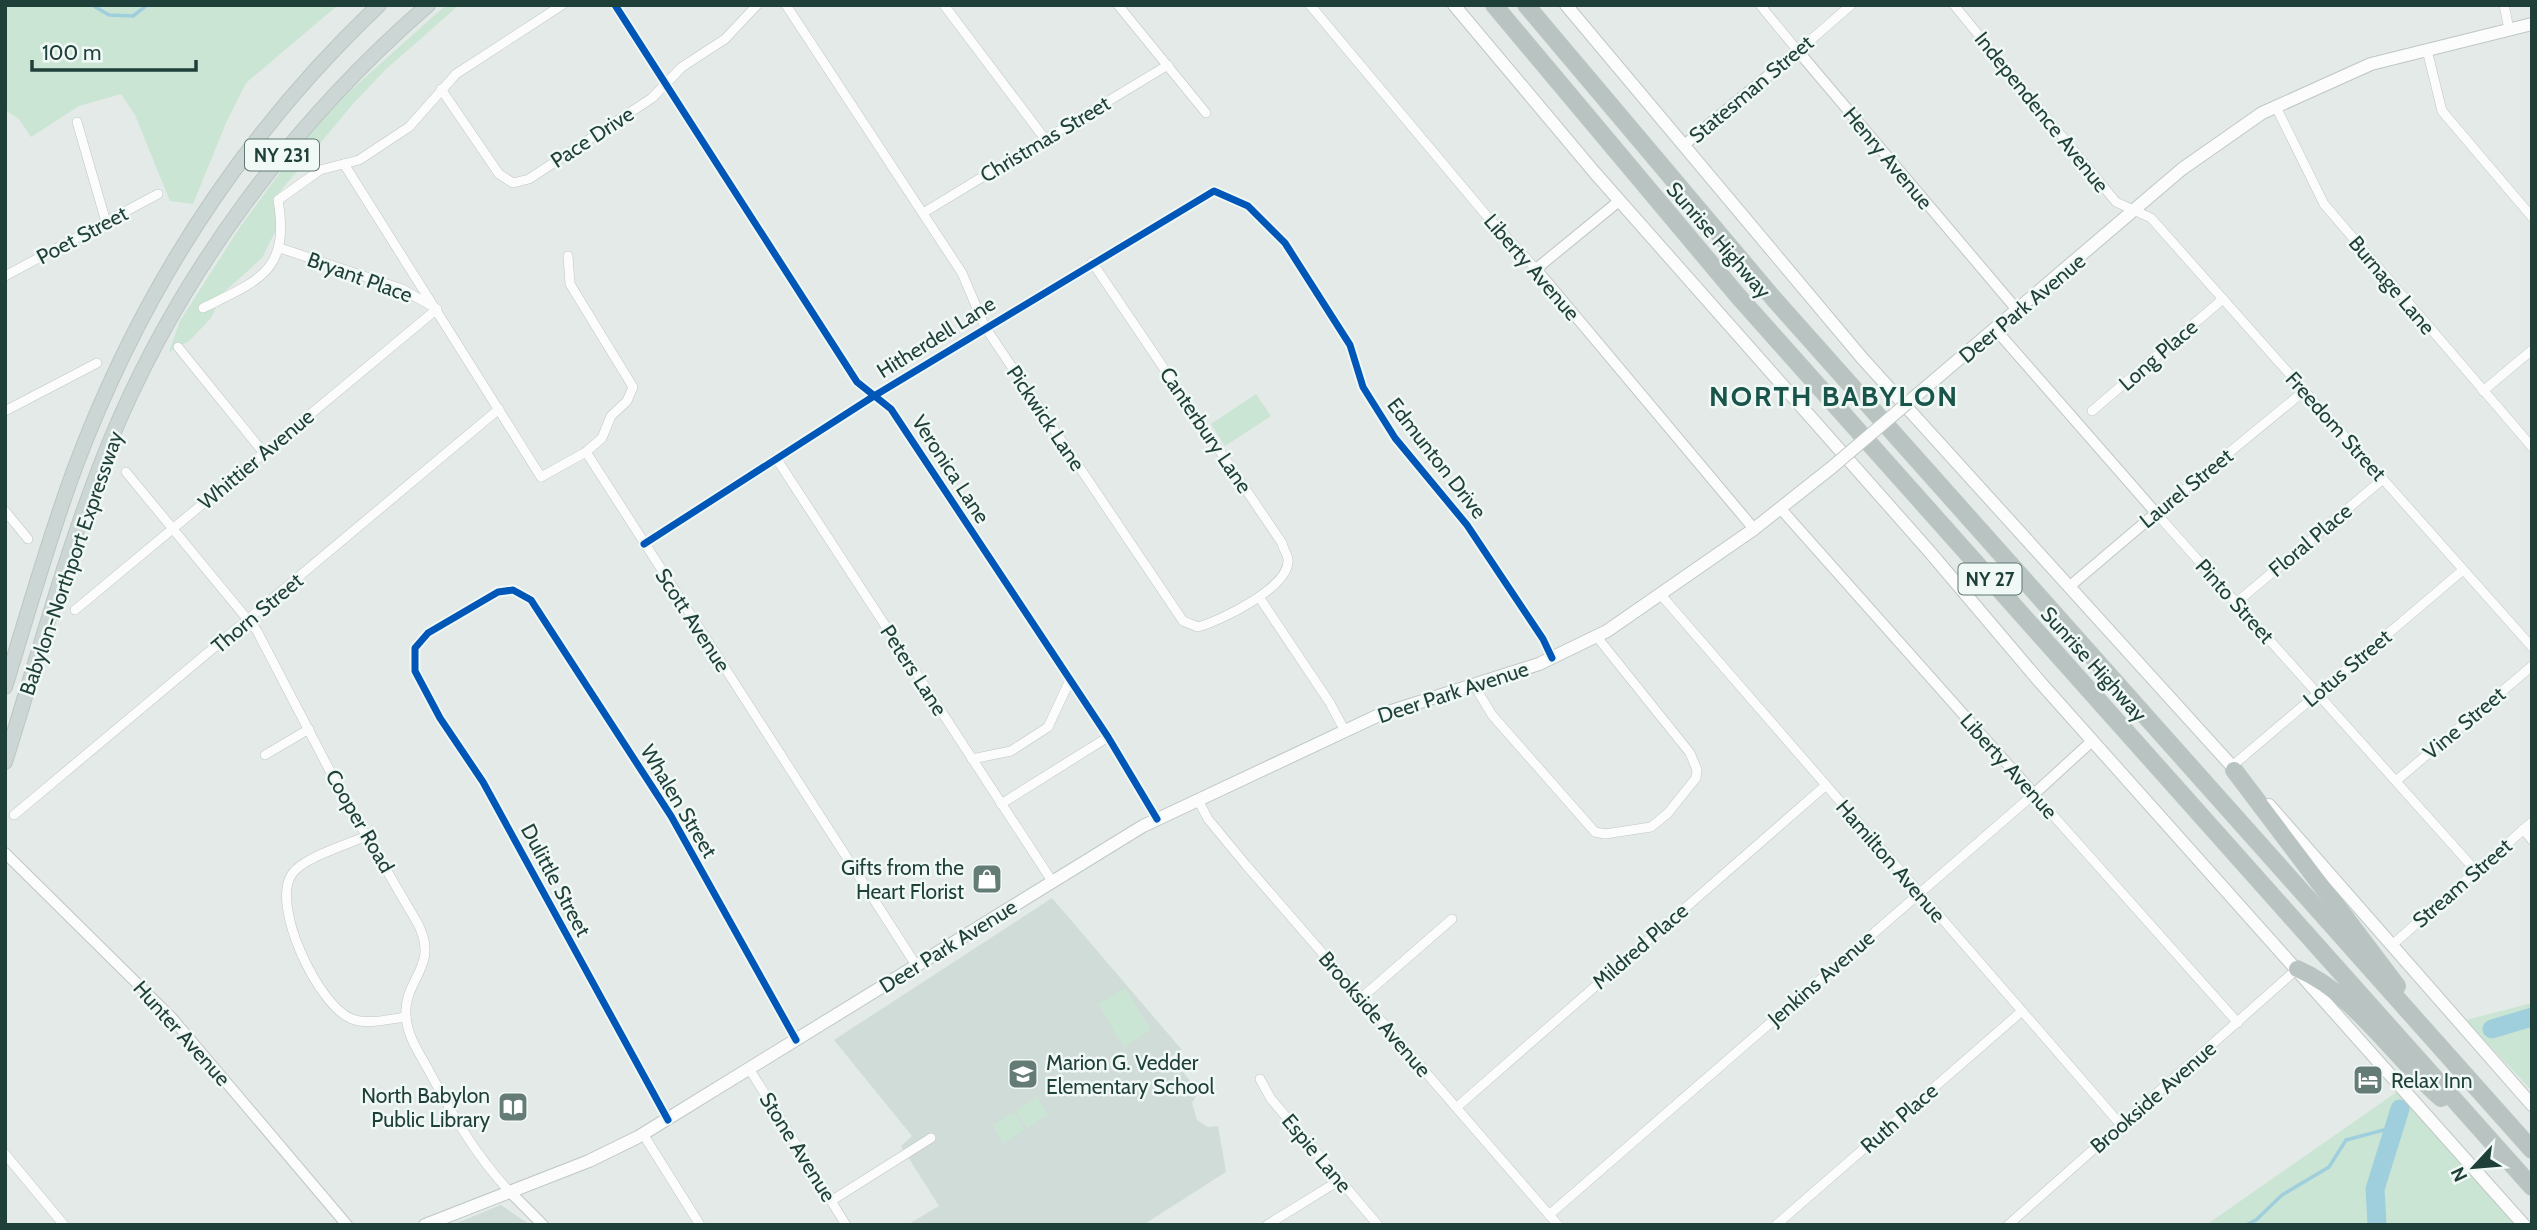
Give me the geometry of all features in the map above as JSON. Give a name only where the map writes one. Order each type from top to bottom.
[{"type":"highway","name":"Sunrise Highway","points":[[1494,5],[1738,296],[2532,1187]]},
{"type":"highway","name":"Sunrise Highway","points":[[1526,5],[1774,299],[2532,1150]]},
{"type":"highway","points":[[2232,768],[2382,965],[2429,1035]]},
{"type":"highway","points":[[2297,969],[2316,977],[2359,1015],[2421,1080],[2495,1146]]},
{"type":"main road","name":"Babylon-Northport Expressway","points":[[5,687],[76,464],[111,380],[150,301],[215,197],[269,124],[309,77],[379,5]]},
{"type":"main road","name":"Babylon-Northport Expressway","points":[[5,762],[100,466],[165,328],[218,242],[290,146],[371,57],[428,5]]},
{"type":"main road","points":[[1454,5],[1619,201],[2092,741],[2524,1225]]},
{"type":"main road","name":"Sunrise Highway","points":[[1566,5],[1855,350],[2392,945],[2532,1105]]},
{"type":"main road","name":"Deer Park Avenue","points":[[425,1225],[589,1161],[643,1134],[1157,819],[1403,706],[1552,659],[1597,636],[1661,596],[1781,509],[1996,330],[2182,169],[2225,136],[2276,107],[2371,65],[2532,24]]},
{"type":"street","points":[[562,5],[456,74],[441,89],[425,113],[409,127],[359,160],[344,164],[541,477],[586,452],[602,438],[611,416],[627,401],[633,387],[570,284],[568,256]]},
{"type":"street","name":"Veronica Lane","points":[[615,5],[857,382],[891,409],[1108,737],[1157,819]]},
{"type":"street","name":"Pace Drive","points":[[441,89],[499,174],[513,183],[529,179],[652,98],[682,66],[725,39],[757,5]]},
{"type":"street","name":"Pickwick Lane","points":[[786,5],[962,273],[985,327],[1183,621],[1198,627],[1213,623],[1259,597]]},
{"type":"street","points":[[944,5],[1045,139]]},
{"type":"street","points":[[1118,5],[1206,113]]},
{"type":"street","name":"Liberty Avenue","points":[[1311,5],[1754,529]]},
{"type":"street","name":"Henry Avenue","points":[[1760,5],[2018,311]]},
{"type":"street","name":"Statesman Street","points":[[1684,145],[1851,5]]},
{"type":"street","name":"Independence Avenue","points":[[1954,5],[2116,202],[2136,211]]},
{"type":"street","points":[[2504,5],[2509,29]]},
{"type":"street","points":[[2427,50],[2442,111],[2532,217]]},
{"type":"street","name":"Christmas Street","points":[[923,213],[1168,65]]},
{"type":"street","name":"Burnage Lane","points":[[2276,107],[2324,204],[2532,447]]},
{"type":"street","points":[[77,122],[106,222]]},
{"type":"street","name":"Bryant Place","points":[[203,307],[243,288],[261,275],[280,248],[278,200],[320,170],[344,164]]},
{"type":"street","name":"Hitherdell Lane","points":[[644,544],[873,396],[1214,191]]},
{"type":"street","name":"Edmunton Drive","points":[[1214,191],[1248,206],[1285,243],[1350,345],[1363,387],[1395,438],[1471,530],[1543,639],[1552,659]]},
{"type":"street","name":"Poet Street","points":[[5,276],[158,194]]},
{"type":"street","points":[[1536,269],[1619,201]]},
{"type":"street","name":"Freedom Street","points":[[2136,211],[2151,218],[2532,647]]},
{"type":"street","name":"Bryant Place","points":[[280,248],[402,289],[437,309]]},
{"type":"street","name":"Canterbury Lane","points":[[1092,262],[1282,543],[1288,560],[1284,575],[1259,597]]},
{"type":"street","name":"Long Place","points":[[2092,411],[2223,299]]},
{"type":"street","name":"Whittier Avenue","points":[[75,610],[437,309]]},
{"type":"street","name":"Pinto Street","points":[[1996,330],[2476,871]]},
{"type":"street","points":[[178,347],[263,452]]},
{"type":"street","points":[[2483,391],[2532,350]]},
{"type":"street","points":[[5,411],[97,363]]},
{"type":"street","name":"Laurel Street","points":[[2070,586],[2304,391]]},
{"type":"street","name":"Thorn Street","points":[[14,815],[499,410]]},
{"type":"street","name":"Scott Avenue","points":[[586,452],[916,965]]},
{"type":"street","name":"Peters Lane","points":[[776,458],[1052,881]]},
{"type":"street","name":"Cooper Road","points":[[126,472],[249,620],[342,794],[369,835],[426,944],[425,962],[407,1003],[406,1017]]},
{"type":"street","name":"Floral Place","points":[[2237,602],[2383,479]]},
{"type":"street","name":"Liberty Avenue","points":[[1781,509],[2238,1023]]},
{"type":"street","points":[[5,511],[28,539]]},
{"type":"street","name":"Lotus Street","points":[[2232,768],[2463,570]]},
{"type":"street","name":"Whalen Street","points":[[413,659],[417,643],[428,633],[494,594],[517,591],[531,600],[666,810],[796,1040]]},
{"type":"street","name":"Hamilton Avenue","points":[[1661,596],[2121,1125]]},
{"type":"street","points":[[1259,597],[1345,731]]},
{"type":"street","points":[[1474,685],[1492,715],[1595,832],[1605,834],[1651,827],[1691,786],[1697,770],[1690,753],[1597,636]]},
{"type":"street","name":"Dulittle Street","points":[[413,659],[418,676],[436,710],[483,782],[668,1120]]},
{"type":"street","name":"Vine Street","points":[[2397,780],[2532,666]]},
{"type":"street","points":[[972,759],[1011,751],[1048,727],[1070,680]]},
{"type":"street","points":[[265,755],[309,729]]},
{"type":"street","points":[[1001,804],[1108,737]]},
{"type":"street","name":"Jenkins Avenue","points":[[1549,1215],[2092,741]]},
{"type":"street","name":"Mildred Place","points":[[1457,1107],[1825,786]]},
{"type":"street","name":"Brookside Avenue","points":[[1198,800],[1208,819],[1360,999],[1558,1225]]},
{"type":"street","name":"Stream Street","points":[[2392,945],[2532,822]]},
{"type":"street","points":[[2523,830],[2532,840]]},
{"type":"street","points":[[369,835],[296,869],[287,885],[287,901],[305,965],[340,1010],[355,1020],[406,1017],[414,1043],[461,1129],[479,1156],[543,1225]]},
{"type":"street","name":"Hunter Avenue","points":[[5,853],[171,1017],[347,1225]]},
{"type":"street","points":[[1360,999],[1452,919]]},
{"type":"street","name":"Brookside Avenue","points":[[2008,1225],[2297,969]]},
{"type":"street","name":"Ruth Place","points":[[1776,1225],[2022,1011]]},
{"type":"street","name":"Stone Avenue","points":[[750,1070],[846,1225]]},
{"type":"street","name":"Espie Lane","points":[[1260,1079],[1272,1099],[1378,1225]]},
{"type":"street","points":[[643,1134],[700,1225]]},
{"type":"street","points":[[831,1201],[931,1138]]},
{"type":"street","points":[[5,1154],[64,1225]]},
{"type":"street","points":[[1267,1225],[1339,1180]]},
{"type":"shaded area","name":"Marion G. Vedder Elementary School","points":[[1052,898],[1182,1050],[1170,1057],[1199,1091],[1192,1103],[1197,1120],[1208,1127],[1218,1126],[1226,1172],[1143,1225],[907,1225],[939,1206],[901,1146],[912,1136],[834,1040]]},
{"type":"shaded area","points":[[501,1205],[530,1225],[452,1225]]},
{"type":"green space","points":[[5,5],[338,5],[246,83],[226,123],[193,204],[170,201],[135,115],[121,94],[79,106],[31,137],[19,119],[5,110]]},
{"type":"green space","points":[[446,5],[459,5],[385,70],[352,105],[278,194],[275,201],[277,228],[262,258],[223,293],[211,318],[189,341],[169,352],[180,321],[240,227],[303,141],[332,107]]},
{"type":"green space","points":[[1256,394],[1271,416],[1225,446],[1211,424]]},
{"type":"green space","points":[[1125,988],[1151,1030],[1124,1047],[1098,1004]]},
{"type":"green space","points":[[2532,1003],[2532,1091],[2466,1020]]},
{"type":"green space","points":[[2401,1089],[2516,1225],[2206,1225]]},
{"type":"green space","points":[[1037,1097],[1048,1115],[1027,1128],[1016,1110]]},
{"type":"green space","points":[[1014,1112],[1024,1130],[1003,1143],[993,1125]]},
{"type":"waterway","points":[[92,5],[109,15],[133,16],[147,5]]},
{"type":"waterway","points":[[2492,1029],[2532,1017]]},
{"type":"waterway","points":[[2377,1225],[2375,1189],[2400,1109]]},
{"type":"waterway","points":[[2246,1225],[2256,1220],[2282,1195],[2329,1167],[2346,1140],[2395,1127]]},
{"type":"cycle path","points":[[615,5],[857,382],[891,409],[1108,737],[1157,819]]},
{"type":"cycle path","points":[[644,544],[874,396],[1214,191],[1248,206],[1285,243],[1350,345],[1363,387],[1395,438],[1467,525],[1543,639],[1552,658]]},
{"type":"cycle path","points":[[668,1120],[483,782],[440,718],[415,671],[415,648],[428,633],[498,592],[513,590],[531,600],[671,816],[796,1040]]},
{"type":"place","name":"Gifts from the Heart Florist","points":[[987,879]]},
{"type":"place","name":"Marion G. Vedder Elementary School","points":[[1023,1074]]},
{"type":"place","name":"Relax Inn","points":[[2368,1080]]},
{"type":"place","name":"North Babylon Public Library","points":[[513,1107]]},
{"type":"district","name":"NORTH BABYLON","points":[[1834,396]]}]
